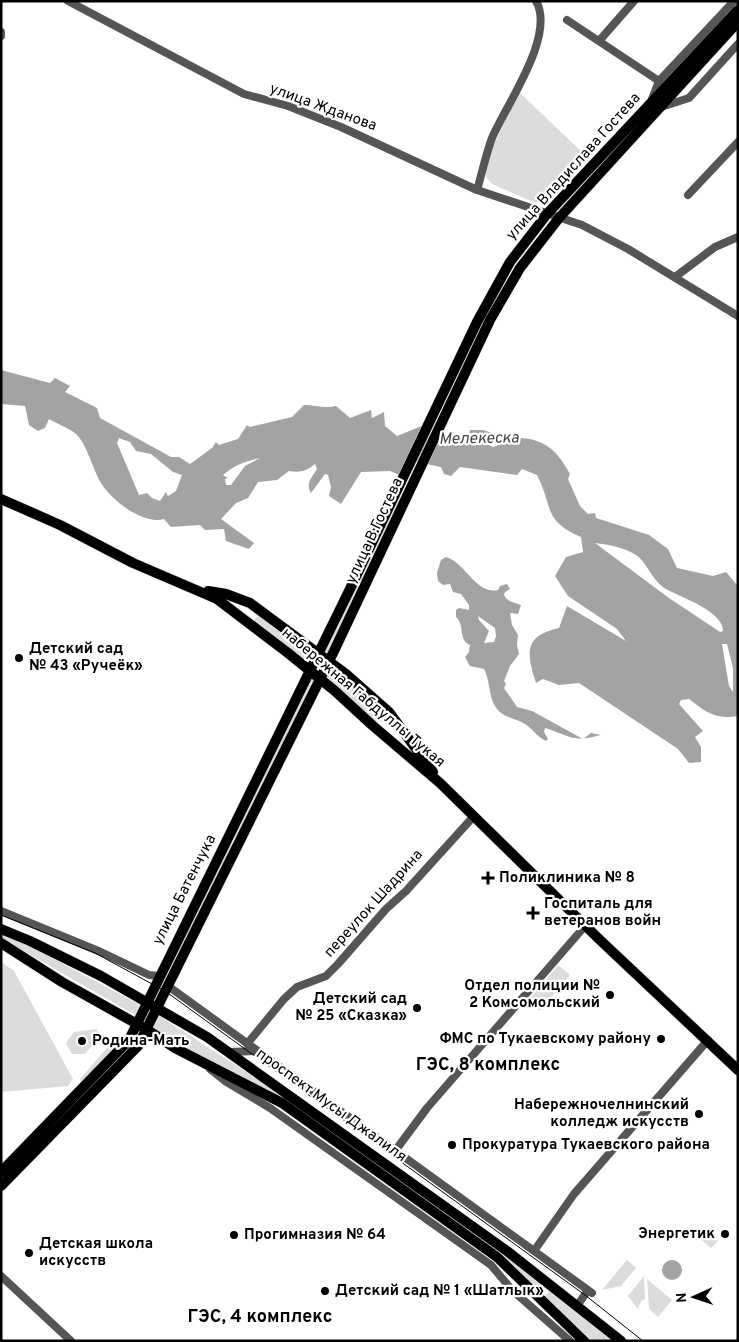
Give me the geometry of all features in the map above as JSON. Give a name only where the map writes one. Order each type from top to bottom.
[{"type":"main road","name":"улица Владислава Гостева","points":[[443,423],[490,320],[520,268],[559,218],[738,10]]},
{"type":"main road","name":"улица Владислава Гостева","points":[[432,417],[477,322],[510,262],[548,214],[738,22]]},
{"type":"main road","name":"улица В.Гостева","points":[[350,589],[432,417]]},
{"type":"main road","name":"улица В.Гостева","points":[[332,656],[443,423]]},
{"type":"main road","name":"набережная Габдуллы Тукая","points":[[1,499],[217,599],[320,678],[440,783],[586,926],[738,1070]]},
{"type":"main road","name":"набережная Габдуллы Тукая","points":[[191,588],[242,600],[266,613],[318,653],[332,656],[389,712],[440,783]]},
{"type":"main road","name":"улица Батенчука","points":[[1,1172],[138,1046],[147,1003],[159,976],[350,589]]},
{"type":"main road","points":[[253,627],[250,620],[253,613],[266,613]]},
{"type":"main road","name":"улица Батенчука","points":[[142,1026],[157,1009],[332,656]]},
{"type":"main road","points":[[372,725],[379,728],[385,726],[388,723],[389,712]]},
{"type":"main road","points":[[226,841],[235,840],[237,848]]},
{"type":"main road","name":"проспект Мусы Джалиля","points":[[1,929],[30,940],[92,972],[208,1037],[344,1133],[558,1291],[621,1341]]},
{"type":"main road","name":"проспект Мусы Джалиля","points":[[1,943],[62,982],[142,1026],[204,1064],[282,1103],[497,1257],[584,1341]]},
{"type":"main road","name":"улица Батенчука","points":[[1,1186],[58,1121]]},
{"type":"main road","points":[[544,1304],[541,1297],[544,1289],[558,1291]]},
{"type":"street","name":"улица Жданова","points":[[68,1],[244,94],[288,106],[341,127],[477,190],[582,225],[675,277],[738,316]]},
{"type":"street","points":[[477,190],[492,138],[531,64],[540,15],[536,1]]},
{"type":"street","points":[[599,41],[634,1]]},
{"type":"street","points":[[734,1],[659,81],[654,106],[689,98],[738,44]]},
{"type":"street","points":[[567,20],[659,81]]},
{"type":"street","points":[[688,195],[738,142]]},
{"type":"street","points":[[675,277],[715,247],[738,237]]},
{"type":"street","name":"переулок Шадрина","points":[[247,1044],[296,987],[326,976],[338,964],[386,908],[406,891],[474,816]]},
{"type":"street","points":[[1,911],[101,952],[149,975],[159,976]]},
{"type":"street","points":[[395,1151],[427,1108],[586,926]]},
{"type":"street","points":[[1,949],[20,954]]},
{"type":"street","points":[[168,986],[590,1292],[577,1306]]},
{"type":"street","points":[[534,1251],[574,1194],[708,1040]]},
{"type":"street","points":[[229,1052],[256,1051]]},
{"type":"street","points":[[204,1064],[225,1082],[270,1108],[491,1265],[530,1307],[570,1341]]},
{"type":"street","points":[[1,1276],[71,1341]]},
{"type":"shaded area","points":[[518,91],[585,155],[547,191],[541,202],[536,203],[492,184],[486,177],[485,165]]},
{"type":"shaded area","points":[[400,497],[402,498],[328,656],[325,653]]},
{"type":"shaded area","points":[[261,615],[316,655],[310,666],[254,623],[254,619]]},
{"type":"shaded area","points":[[330,667],[385,713],[382,722],[375,722],[325,678]]},
{"type":"shaded area","points":[[312,677],[316,680],[238,838],[234,836]]},
{"type":"shaded area","points":[[233,843],[234,845],[162,987],[159,985],[230,844]]},
{"type":"shaded area","points":[[1,934],[39,951],[140,1005],[135,1015],[1,938]]},
{"type":"shaded area","points":[[1,962],[14,971],[73,1079],[68,1086],[1,1092]]},
{"type":"shaded area","points":[[558,965],[570,975],[540,1011],[528,1001]]},
{"type":"shaded area","points":[[159,1016],[275,1090],[501,1252],[534,1277],[541,1285],[538,1291],[281,1098],[180,1046],[153,1028]]},
{"type":"shaded area","points":[[97,1029],[100,1036],[85,1054],[72,1054],[66,1043],[74,1032]]},
{"type":"shaded area","points":[[112,1042],[115,1053],[83,1085],[80,1079]]},
{"type":"shaded area","points":[[712,1226],[715,1232],[712,1236],[718,1241],[711,1248],[700,1239]]},
{"type":"shaded area","points":[[627,1260],[636,1268],[621,1286],[602,1290]]},
{"type":"shaded area","points":[[644,1276],[645,1299],[641,1301],[638,1309],[628,1296]]},
{"type":"shaded area","points":[[647,1279],[672,1300],[658,1317],[649,1309]]},
{"type":"shaded area","points":[[548,1292],[612,1341],[590,1341],[545,1297]]},
{"type":"water","name":"Мелекеска","points":[[1,370],[50,383],[55,378],[70,386],[65,392],[97,408],[100,418],[171,457],[179,457],[190,464],[212,448],[216,442],[219,445],[238,439],[247,425],[250,427],[292,417],[304,405],[336,406],[350,418],[371,410],[372,418],[384,412],[385,426],[397,436],[429,423],[431,437],[450,440],[459,439],[469,435],[470,430],[483,430],[498,435],[496,438],[487,436],[482,438],[484,443],[493,447],[501,444],[505,438],[527,439],[544,444],[558,455],[564,464],[570,474],[568,479],[580,506],[588,514],[595,513],[596,518],[649,535],[668,549],[677,568],[713,576],[726,572],[737,585],[738,716],[717,716],[700,708],[689,699],[681,700],[679,704],[703,731],[695,737],[701,747],[701,762],[689,763],[678,749],[579,683],[559,685],[543,679],[536,683],[530,662],[531,647],[539,636],[559,628],[567,606],[626,641],[617,629],[568,596],[555,576],[566,557],[583,552],[581,537],[560,525],[554,519],[537,475],[522,469],[517,475],[460,467],[451,476],[444,474],[441,467],[412,461],[406,478],[390,471],[361,472],[341,504],[329,496],[331,487],[328,475],[325,474],[311,493],[309,490],[311,478],[317,469],[315,464],[303,471],[289,471],[277,480],[258,482],[248,498],[236,503],[221,519],[254,543],[249,549],[226,541],[224,529],[205,530],[200,525],[171,527],[164,519],[147,518],[128,510],[112,497],[101,483],[80,438],[76,434],[49,419],[45,428],[38,431],[29,425],[25,406],[1,404]],"holes":[[[119,438],[130,442],[136,451],[151,454],[173,472],[182,475],[176,491],[168,496],[166,492],[160,501],[152,498],[147,493],[139,495],[117,443]],[[260,458],[245,466],[231,485],[226,485],[225,479],[228,478],[223,475],[245,462]],[[595,543],[621,548],[636,555],[661,586],[709,611],[721,624],[723,631],[720,632],[669,598]],[[722,644],[727,644],[733,668],[733,692],[729,686]]]},
{"type":"water","points":[[446,557],[453,560],[483,588],[498,590],[500,586],[507,584],[510,589],[505,592],[506,598],[521,605],[518,614],[510,613],[512,625],[518,635],[517,645],[519,654],[510,666],[504,681],[506,684],[504,688],[517,707],[532,711],[582,738],[572,737],[545,728],[544,732],[548,739],[546,741],[525,724],[503,714],[496,708],[484,669],[470,666],[465,657],[469,652],[470,645],[464,640],[459,620],[456,617],[456,610],[459,608],[469,610],[469,605],[461,594],[453,592],[450,584],[443,585],[438,581],[437,573],[441,560]],"holes":[[[478,616],[495,628],[496,636],[494,642],[484,643],[489,631],[479,620]]]},
{"type":"water","points":[[591,733],[601,735],[584,738]]},
{"type":"water","points":[[672,1260],[679,1263],[682,1270],[679,1277],[672,1280],[665,1277],[662,1270],[665,1263]]},
{"type":"tram line","points":[[1,915],[95,953],[165,991],[585,1295],[643,1341]]},
{"type":"place","name":"Детский сад № 43 «Ручеёк»","points":[[19,658]]},
{"type":"place","name":"Поликлиника № 8","points":[[488,878]]},
{"type":"place","name":"Госпиталь для ветеранов войн","points":[[533,913]]},
{"type":"place","name":"Отдел полиции № 2 Комсомольский","points":[[610,995]]},
{"type":"place","name":"Детский сад № 25 «Сказка»","points":[[417,1008]]},
{"type":"place","name":"ФМС по Тукаевскому району","points":[[661,1039]]},
{"type":"place","name":"Родина-Мать","points":[[82,1041]]},
{"type":"place","name":"Набережночелнинский колледж искусств","points":[[699,1114]]},
{"type":"place","name":"Прокуратура Тукаевского района","points":[[452,1145]]},
{"type":"place","name":"Энергетик","points":[[725,1234]]},
{"type":"place","name":"Прогимназия № 64","points":[[234,1235]]},
{"type":"place","name":"Детская школа искусств","points":[[29,1253]]},
{"type":"place","name":"Детский сад № 1 «Шатлык»","points":[[325,1291]]},
{"type":"district","name":"ГЭС, 8 комплекс","points":[[488,1065]]},
{"type":"district","name":"ГЭС, 4 комплекс","points":[[260,1317]]}]
